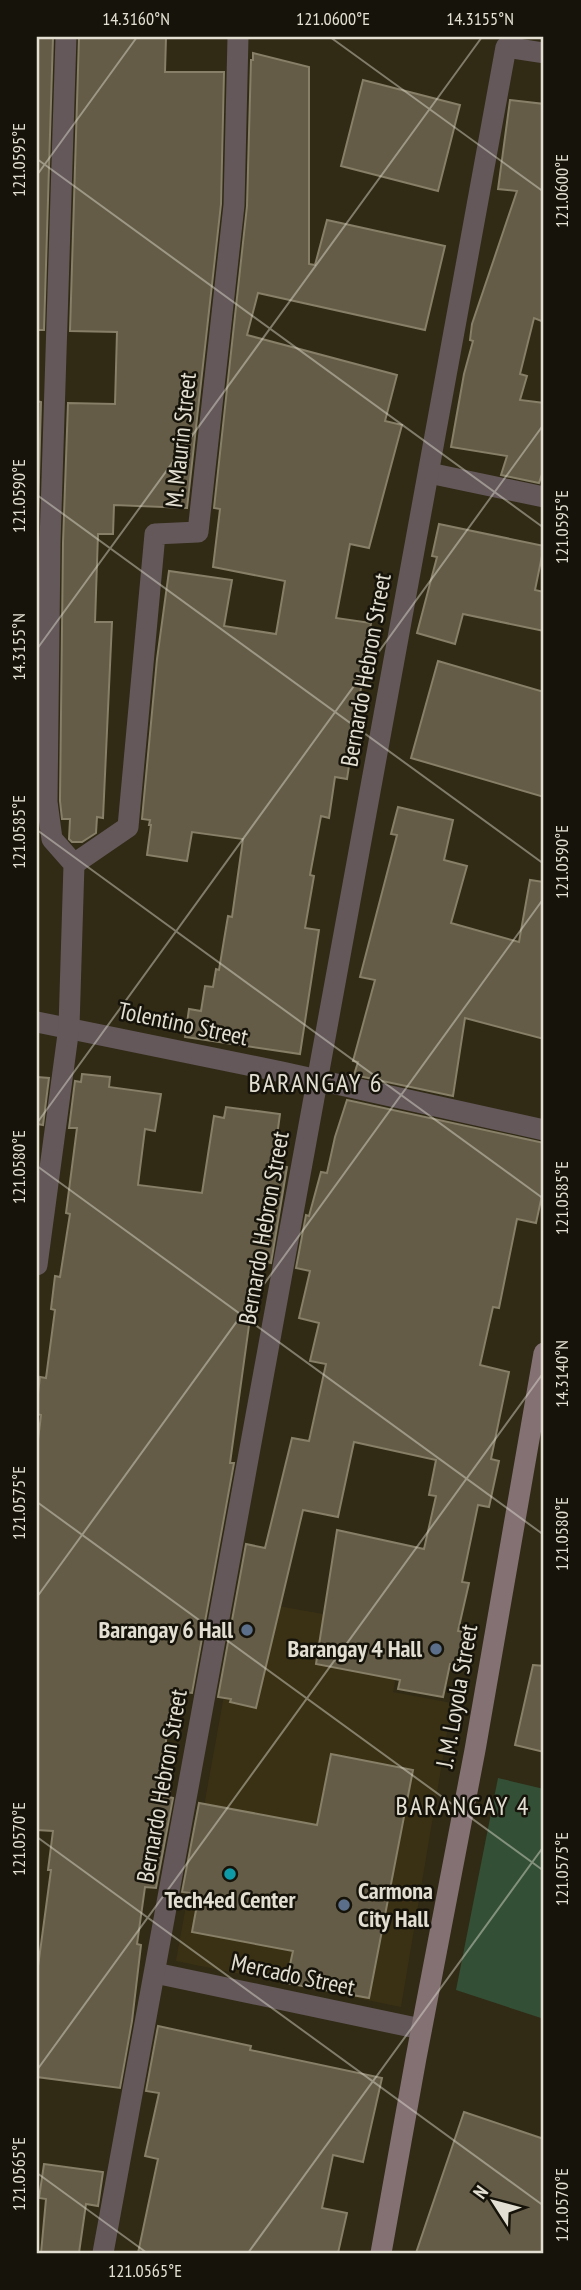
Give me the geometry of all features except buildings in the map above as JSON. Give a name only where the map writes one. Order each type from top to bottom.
[{"type":"main road","name":"J. M. Loyola Street","points":[[382,2253],[421,2029],[475,1750],[544,1353]]},
{"type":"street","points":[[37,1265],[69,1027],[74,864],[52,839],[47,802],[50,543],[66,37]]},
{"type":"street","name":"M. Maurin Street","points":[[74,864],[128,827],[155,534],[198,532],[234,205],[238,37]]},
{"type":"street","name":"Bernardo Hebron Street","points":[[103,2253],[506,47],[544,53]]},
{"type":"street","points":[[429,473],[544,497]]},
{"type":"street","name":"Tolentino Street","points":[[37,1022],[544,1130]]},
{"type":"street","name":"Mercado Street","points":[[155,1973],[421,2029]]},
{"type":"shaded area","points":[[273,1605],[406,1629],[393,1692],[452,1703],[401,2007],[176,1961],[231,1657]]},
{"type":"green space","points":[[498,1778],[544,1789],[544,2019],[456,1990]]},
{"type":"place","name":"Barangay 6 Hall","points":[[247,1630]]},
{"type":"place","name":"Barangay 4 Hall","points":[[436,1649]]},
{"type":"place","name":"Tech4ed Center","points":[[230,1874]]},
{"type":"place","name":"Carmona City Hall","points":[[344,1905]]},
{"type":"district","name":"BARANGAY 6","points":[[316,1083]]},
{"type":"district","name":"BARANGAY 4","points":[[463,1806]]}]
